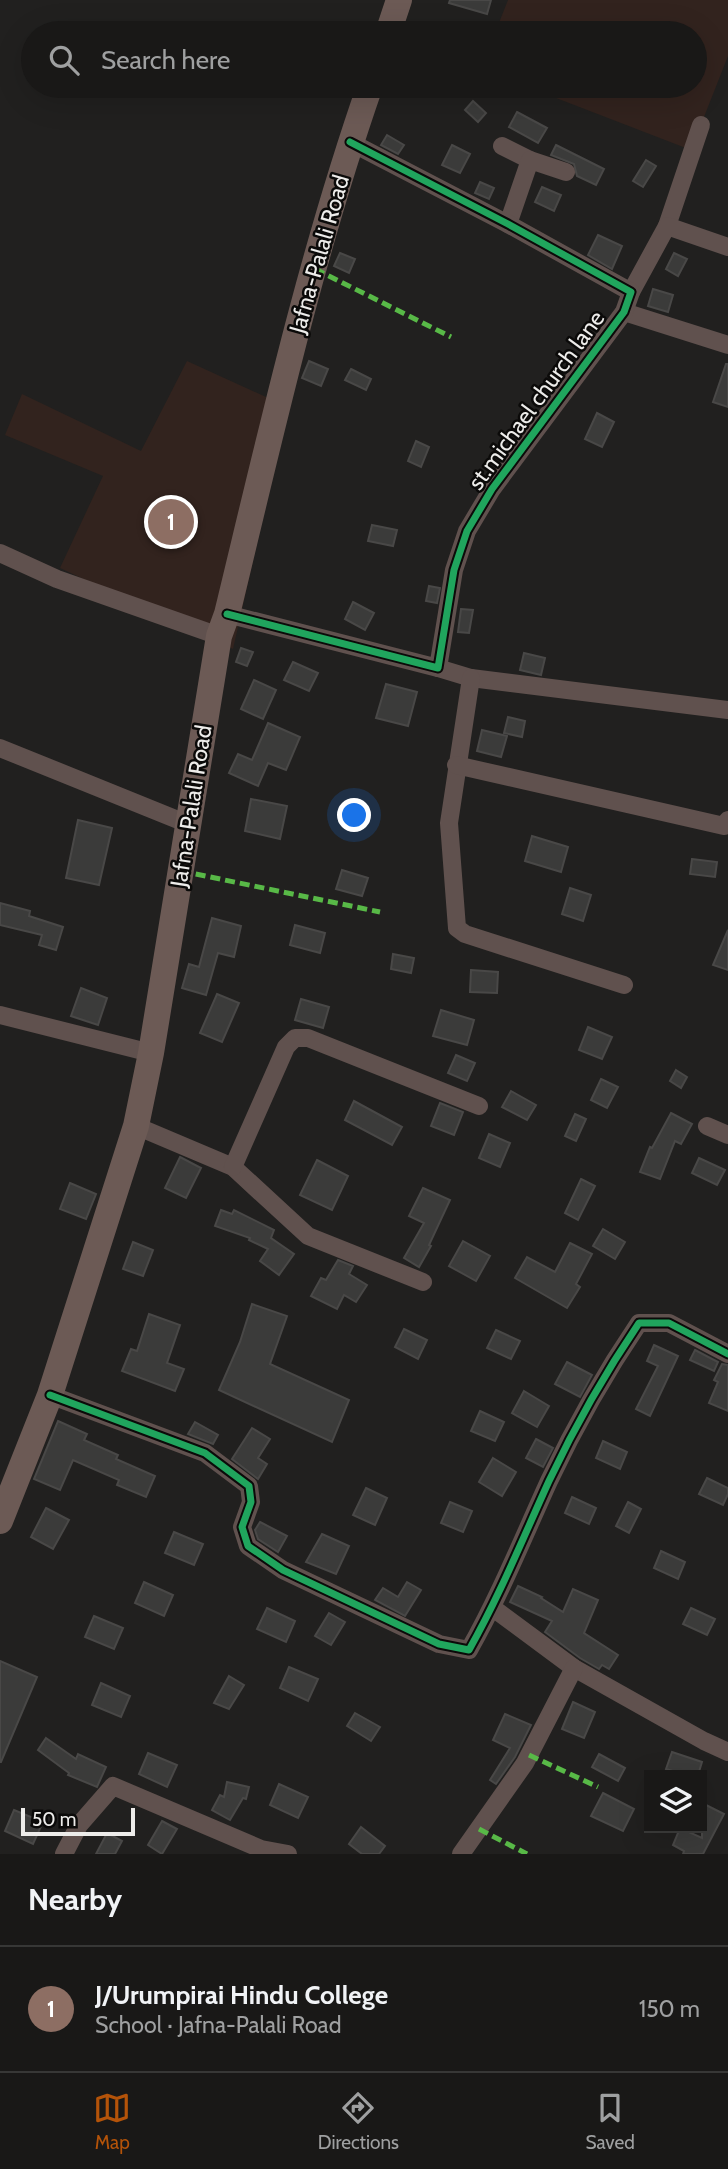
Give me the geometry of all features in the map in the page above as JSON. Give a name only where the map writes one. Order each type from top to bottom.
[{"type":"main road","points":[[392,21],[399,0]]},
{"type":"main road","name":"Jafna-Palali Road","points":[[0,1521],[50,1395],[136,1126],[151,1053],[223,625],[279,397],[350,142],[366,98]]},
{"type":"street","name":"st.michael church lane","points":[[438,668],[454,570],[467,531],[492,489],[624,312],[631,292],[667,226],[701,125]]},
{"type":"street","name":"st.michael church lane","points":[[350,142],[631,292]]},
{"type":"street","points":[[502,146],[530,160],[566,172]]},
{"type":"street","points":[[508,224],[530,160]]},
{"type":"street","points":[[667,226],[728,247]]},
{"type":"street","points":[[624,312],[728,345]]},
{"type":"street","points":[[0,553],[57,579],[223,625],[438,668],[471,678],[728,710]]},
{"type":"street","points":[[471,678],[449,823],[457,928],[465,934],[624,985]]},
{"type":"street","points":[[0,748],[188,824]]},
{"type":"street","points":[[456,765],[724,826],[728,820]]},
{"type":"street","points":[[0,1015],[151,1053]]},
{"type":"street","points":[[233,1167],[286,1047],[296,1038],[308,1038],[479,1106]]},
{"type":"street","points":[[136,1126],[233,1167],[308,1236],[423,1282]]},
{"type":"street","points":[[707,1126],[728,1135]]},
{"type":"street","points":[[50,1395],[205,1453],[249,1486],[251,1502],[242,1527],[248,1546],[295,1576],[439,1644],[469,1650],[493,1608],[550,1480],[610,1366],[639,1323],[669,1322],[728,1354]]},
{"type":"street","points":[[493,1608],[574,1668],[728,1752]]},
{"type":"street","points":[[461,1854],[525,1763],[574,1668]]},
{"type":"street","points":[[64,1854],[79,1825],[113,1786],[261,1849],[288,1854]]},
{"type":"shaded area","points":[[508,0],[728,0],[728,56],[691,150],[556,98],[707,98],[707,21],[500,21]]},
{"type":"shaded area","points":[[187,361],[288,407],[233,649],[60,568],[103,476],[5,435],[22,394],[141,451]]},
{"type":"building","points":[[450,0],[491,0],[487,14],[449,3]]},
{"type":"building","points":[[473,101],[486,113],[478,122],[465,110]]},
{"type":"building","points":[[517,112],[547,128],[538,143],[509,127]]},
{"type":"building","points":[[387,135],[404,145],[398,154],[381,145]]},
{"type":"building","points":[[452,145],[470,154],[460,173],[442,165]]},
{"type":"building","points":[[556,145],[604,169],[596,185],[577,176],[574,164],[551,155]]},
{"type":"building","points":[[646,160],[656,166],[643,187],[633,181]]},
{"type":"building","points":[[480,182],[494,188],[489,199],[475,193]]},
{"type":"building","points":[[542,187],[561,195],[554,211],[535,202]]},
{"type":"building","points":[[598,235],[622,246],[612,269],[588,255]]},
{"type":"building","points":[[340,253],[355,259],[349,273],[334,266]]},
{"type":"building","points":[[674,253],[687,259],[678,276],[666,269]]},
{"type":"building","points":[[653,289],[673,295],[668,312],[648,306]]},
{"type":"building","points":[[309,361],[328,369],[321,386],[302,378]]},
{"type":"building","points":[[728,364],[728,407],[713,402]]},
{"type":"building","points":[[351,369],[371,379],[366,390],[345,380]]},
{"type":"building","points":[[597,413],[614,422],[602,447],[585,439]]},
{"type":"building","points":[[416,441],[429,447],[421,467],[408,461]]},
{"type":"building","points":[[372,525],[397,530],[393,546],[368,541]]},
{"type":"building","points":[[429,586],[440,588],[437,603],[426,601]]},
{"type":"building","points":[[353,602],[374,613],[365,630],[345,619]]},
{"type":"building","points":[[461,609],[473,610],[469,633],[458,632]]},
{"type":"building","points":[[241,648],[253,652],[247,666],[236,662]]},
{"type":"building","points":[[524,653],[545,658],[541,675],[520,670]]},
{"type":"building","points":[[293,662],[318,673],[309,691],[284,680]]},
{"type":"building","points":[[254,680],[276,690],[263,719],[241,709]]},
{"type":"building","points":[[386,684],[417,692],[408,726],[376,718]]},
{"type":"building","points":[[508,717],[525,721],[522,737],[504,733]]},
{"type":"building","points":[[268,723],[300,737],[286,770],[268,763],[258,786],[229,773],[238,754],[252,760]]},
{"type":"building","points":[[482,730],[507,736],[501,757],[477,751]]},
{"type":"building","points":[[251,799],[287,806],[280,839],[245,831]]},
{"type":"building","points":[[78,820],[112,828],[99,885],[66,878]]},
{"type":"building","points":[[532,836],[568,847],[561,872],[525,861]]},
{"type":"building","points":[[692,859],[717,862],[715,877],[690,874]]},
{"type":"building","points":[[342,870],[368,878],[362,896],[336,889]]},
{"type":"building","points":[[570,888],[591,895],[583,921],[562,914]]},
{"type":"building","points":[[0,903],[30,911],[29,916],[63,927],[56,950],[39,945],[42,935],[0,925]]},
{"type":"building","points":[[212,918],[241,926],[234,957],[218,953],[206,995],[182,988],[189,964],[199,967]]},
{"type":"building","points":[[295,925],[325,933],[320,953],[290,945]]},
{"type":"building","points":[[728,930],[728,970],[713,965]]},
{"type":"building","points":[[393,954],[414,958],[411,973],[391,969]]},
{"type":"building","points":[[471,970],[498,972],[497,993],[470,992]]},
{"type":"building","points":[[81,988],[107,998],[98,1025],[71,1016]]},
{"type":"building","points":[[217,994],[239,1003],[222,1042],[200,1033]]},
{"type":"building","points":[[301,999],[329,1007],[323,1028],[295,1020]]},
{"type":"building","points":[[441,1010],[474,1020],[467,1045],[433,1036]]},
{"type":"building","points":[[588,1027],[612,1037],[602,1059],[579,1050]]},
{"type":"building","points":[[456,1055],[475,1063],[467,1081],[448,1073]]},
{"type":"building","points":[[676,1070],[687,1077],[681,1088],[670,1081]]},
{"type":"building","points":[[601,1079],[618,1087],[607,1108],[591,1100]]},
{"type":"building","points":[[511,1091],[536,1105],[527,1120],[502,1107]]},
{"type":"building","points":[[354,1101],[402,1127],[392,1145],[345,1120]]},
{"type":"building","points":[[440,1103],[463,1112],[454,1135],[431,1126]]},
{"type":"building","points":[[671,1113],[692,1124],[681,1144],[675,1141],[660,1179],[640,1172],[650,1147],[652,1148]]},
{"type":"building","points":[[575,1114],[586,1119],[576,1141],[565,1136]]},
{"type":"building","points":[[489,1134],[510,1143],[500,1167],[479,1158]]},
{"type":"building","points":[[180,1157],[201,1168],[186,1198],[165,1188]]},
{"type":"building","points":[[699,1158],[725,1170],[717,1185],[692,1173]]},
{"type":"building","points":[[317,1160],[348,1176],[332,1210],[300,1195]]},
{"type":"building","points":[[581,1179],[595,1186],[578,1220],[565,1213]]},
{"type":"building","points":[[70,1183],[96,1194],[86,1219],[60,1209]]},
{"type":"building","points":[[423,1188],[450,1200],[419,1267],[404,1258],[424,1223],[409,1216]]},
{"type":"building","points":[[221,1210],[232,1214],[234,1210],[274,1230],[271,1238],[294,1254],[279,1275],[260,1261],[268,1249],[249,1240],[250,1238],[215,1226]]},
{"type":"building","points":[[603,1229],[625,1242],[615,1259],[593,1246]]},
{"type":"building","points":[[463,1241],[490,1256],[476,1281],[449,1266]]},
{"type":"building","points":[[133,1242],[153,1250],[143,1276],[123,1269]]},
{"type":"building","points":[[570,1243],[592,1254],[576,1284],[580,1287],[567,1308],[515,1278],[527,1257],[555,1272]]},
{"type":"building","points":[[338,1260],[353,1266],[349,1274],[367,1285],[356,1302],[344,1295],[337,1309],[311,1296],[321,1278],[326,1280]]},
{"type":"building","points":[[252,1304],[287,1316],[270,1364],[349,1400],[332,1442],[219,1390],[240,1342]]},
{"type":"building","points":[[149,1314],[180,1325],[167,1363],[184,1369],[175,1391],[122,1371],[131,1349],[137,1351]]},
{"type":"building","points":[[404,1329],[427,1340],[418,1359],[395,1347]]},
{"type":"building","points":[[496,1330],[520,1341],[511,1359],[487,1348]]},
{"type":"building","points":[[654,1345],[678,1356],[650,1416],[636,1409],[658,1366],[647,1361]]},
{"type":"building","points":[[695,1350],[718,1362],[714,1371],[690,1360]]},
{"type":"building","points":[[567,1362],[592,1375],[580,1397],[555,1384]]},
{"type":"building","points":[[722,1364],[728,1365],[728,1411],[709,1403],[718,1382],[714,1380]]},
{"type":"building","points":[[524,1391],[549,1406],[537,1427],[512,1413]]},
{"type":"building","points":[[480,1411],[504,1422],[495,1441],[471,1431]]},
{"type":"building","points":[[58,1421],[87,1434],[84,1440],[118,1455],[116,1459],[155,1476],[146,1497],[117,1485],[119,1480],[73,1460],[60,1490],[34,1479]]},
{"type":"building","points":[[195,1422],[218,1435],[213,1444],[188,1434]]},
{"type":"building","points":[[252,1428],[270,1439],[258,1458],[267,1464],[258,1479],[232,1459]]},
{"type":"building","points":[[536,1439],[553,1448],[543,1467],[526,1458]]},
{"type":"building","points":[[603,1441],[627,1452],[620,1469],[596,1458]]},
{"type":"building","points":[[493,1458],[516,1472],[502,1496],[479,1482]]},
{"type":"building","points":[[707,1478],[728,1488],[723,1505],[699,1494]]},
{"type":"building","points":[[366,1488],[387,1498],[375,1525],[353,1515]]},
{"type":"building","points":[[572,1497],[596,1508],[589,1524],[565,1513]]},
{"type":"building","points":[[450,1502],[472,1511],[463,1532],[441,1523]]},
{"type":"building","points":[[628,1502],[641,1509],[629,1533],[616,1526]]},
{"type":"building","points":[[46,1508],[69,1520],[53,1549],[31,1537]]},
{"type":"building","points":[[260,1522],[287,1536],[278,1552],[258,1539],[255,1530]]},
{"type":"building","points":[[174,1532],[203,1544],[194,1565],[165,1553]]},
{"type":"building","points":[[322,1534],[349,1546],[336,1574],[306,1562]]},
{"type":"building","points":[[661,1551],[685,1562],[678,1579],[654,1568]]},
{"type":"building","points":[[144,1582],[173,1595],[164,1616],[135,1603]]},
{"type":"building","points":[[407,1582],[421,1590],[405,1616],[375,1600],[383,1588],[398,1597]]},
{"type":"building","points":[[518,1586],[542,1597],[563,1612],[573,1589],[598,1600],[584,1633],[618,1655],[609,1669],[602,1665],[599,1669],[545,1632],[552,1621],[510,1602]]},
{"type":"building","points":[[267,1608],[295,1621],[286,1642],[257,1629]]},
{"type":"building","points":[[691,1608],[715,1619],[707,1635],[683,1624]]},
{"type":"building","points":[[329,1613],[345,1622],[331,1645],[315,1636]]},
{"type":"building","points":[[94,1616],[123,1628],[114,1649],[85,1637]]},
{"type":"building","points":[[0,1661],[37,1677],[1,1762],[0,1762]]},
{"type":"building","points":[[289,1667],[318,1679],[308,1701],[280,1688]]},
{"type":"building","points":[[229,1676],[244,1685],[229,1709],[214,1703]]},
{"type":"building","points":[[101,1683],[130,1696],[121,1717],[92,1705]]},
{"type":"building","points":[[573,1702],[595,1712],[584,1738],[562,1729]]},
{"type":"building","points":[[355,1713],[380,1727],[371,1741],[347,1726]]},
{"type":"building","points":[[505,1714],[531,1725],[515,1757],[496,1784],[490,1780],[510,1748],[493,1740]]},
{"type":"building","points":[[46,1738],[76,1759],[78,1754],[106,1767],[97,1787],[68,1775],[69,1773],[38,1750]]},
{"type":"building","points":[[672,1752],[702,1762],[700,1770],[666,1769]]},
{"type":"building","points":[[148,1753],[177,1765],[167,1787],[139,1774]]},
{"type":"building","points":[[599,1754],[625,1768],[618,1781],[592,1767]]},
{"type":"building","points":[[227,1782],[249,1787],[246,1799],[243,1798],[230,1820],[212,1810],[220,1795],[224,1797]]},
{"type":"building","points":[[279,1784],[308,1797],[298,1818],[270,1805]]},
{"type":"building","points":[[603,1793],[634,1809],[623,1831],[591,1816]]},
{"type":"building","points":[[707,1806],[724,1814],[703,1854],[683,1854],[684,1851],[673,1845],[678,1833],[691,1833],[702,1838],[702,1833],[707,1833]]},
{"type":"building","points":[[14,1810],[43,1822],[33,1844],[5,1831]]},
{"type":"building","points":[[162,1821],[177,1829],[162,1854],[148,1845]]},
{"type":"building","points":[[361,1827],[385,1846],[379,1854],[362,1854],[349,1844]]},
{"type":"building","points":[[107,1833],[122,1841],[115,1854],[96,1854]]},
{"type":"marked path","points":[[315,269],[451,337]]},
{"type":"marked path","points":[[181,871],[380,912]]},
{"type":"marked path","points":[[529,1755],[598,1787]]},
{"type":"marked path","points":[[479,1829],[527,1854]]},
{"type":"cycle path","points":[[227,614],[438,668],[454,570],[467,531],[492,489],[624,312],[631,292],[350,142]]},
{"type":"cycle path","points":[[50,1395],[205,1453],[249,1486],[251,1502],[242,1527],[248,1546],[283,1570],[439,1644],[469,1650],[569,1440],[602,1380],[639,1323],[669,1323],[728,1354]]},
{"type":"place","name":"J/Urumpirai Hindu College","points":[[171,522]]}]
